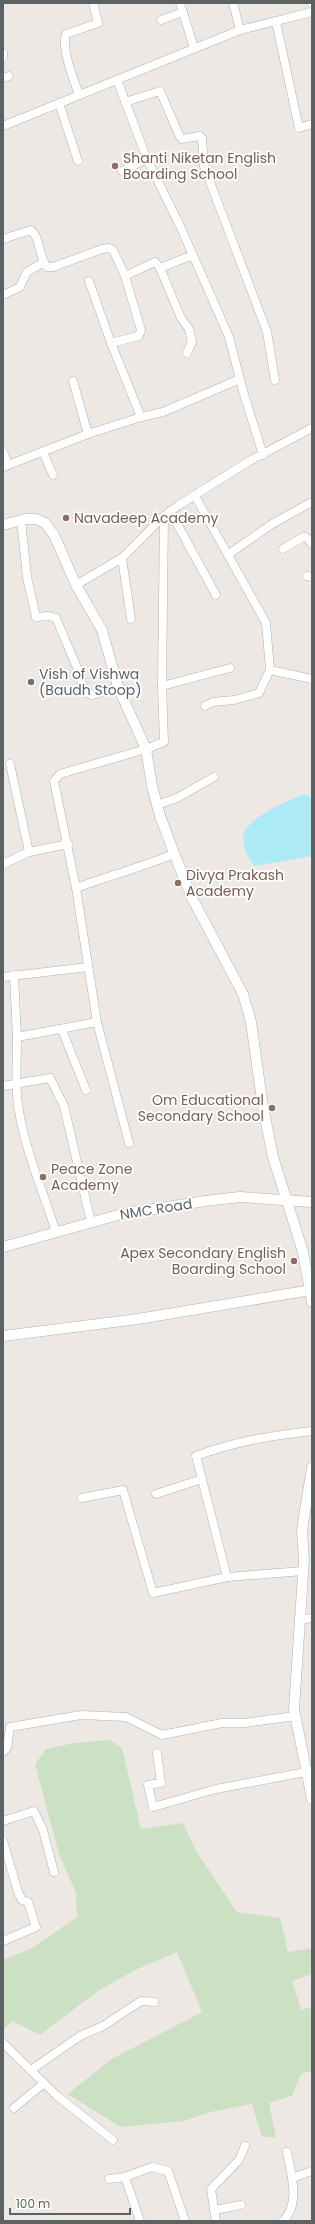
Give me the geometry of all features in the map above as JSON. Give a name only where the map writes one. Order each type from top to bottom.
[{"type":"street","points":[[80,95],[70,67],[65,39],[66,34],[98,23],[93,3]]},
{"type":"street","points":[[180,3],[194,48]]},
{"type":"street","points":[[233,3],[240,30]]},
{"type":"street","points":[[161,20],[183,12]]},
{"type":"street","points":[[3,126],[240,30],[312,12]]},
{"type":"street","points":[[276,22],[299,128],[312,124]]},
{"type":"street","points":[[117,80],[147,159],[193,255],[229,337],[263,455]]},
{"type":"street","points":[[125,102],[160,91],[180,137],[182,139],[200,136],[202,138],[204,166],[267,332],[275,380]]},
{"type":"street","points":[[59,103],[78,161]]},
{"type":"street","points":[[122,171],[147,159]]},
{"type":"street","points":[[3,238],[31,230],[35,233],[47,267],[53,267],[108,248],[113,250],[125,276],[142,330],[139,336],[111,343]]},
{"type":"street","points":[[160,268],[193,255]]},
{"type":"street","points":[[3,295],[20,287],[27,272],[44,262]]},
{"type":"street","points":[[125,276],[155,262],[160,268],[181,318],[189,329],[192,342],[187,353]]},
{"type":"street","points":[[89,281],[107,328],[111,343],[141,417]]},
{"type":"street","points":[[3,452],[6,466],[88,434],[141,417],[163,412],[240,379]]},
{"type":"street","points":[[73,381],[88,434]]},
{"type":"street","points":[[76,585],[122,558],[167,513],[263,455],[312,428]]},
{"type":"street","points":[[43,452],[53,475]]},
{"type":"street","points":[[195,496],[229,554],[266,623],[270,670],[259,693],[234,700],[213,702],[205,706]]},
{"type":"street","points":[[229,554],[272,524],[312,502]]},
{"type":"street","points":[[167,513],[216,595]]},
{"type":"street","points":[[129,1143],[97,1022],[76,888],[68,844],[55,788],[55,778],[60,774],[146,749],[164,742],[162,686],[167,513]]},
{"type":"street","points":[[3,525],[21,520],[36,519],[45,523],[54,534],[76,585],[102,630],[118,687],[146,749],[157,805],[174,854],[192,900],[243,994],[251,1022],[263,1108],[273,1157],[303,1252],[312,1302]]},
{"type":"street","points":[[21,520],[27,577],[36,617],[49,616],[56,618],[78,670],[85,692],[92,696],[118,687]]},
{"type":"street","points":[[283,549],[302,537],[306,537],[312,544]]},
{"type":"street","points":[[122,558],[131,619]]},
{"type":"street","points":[[162,686],[230,668]]},
{"type":"street","points":[[270,670],[312,679]]},
{"type":"street","points":[[10,764],[29,852]]},
{"type":"street","points":[[157,805],[177,798],[214,777]]},
{"type":"street","points":[[3,864],[29,852],[68,844]]},
{"type":"street","points":[[76,888],[121,871],[149,865],[174,854]]},
{"type":"street","points":[[3,976],[88,967]]},
{"type":"street","points":[[14,975],[17,1037],[16,1084],[18,1106],[30,1153],[56,1232]]},
{"type":"street","points":[[17,1037],[62,1030],[97,1022]]},
{"type":"street","points":[[62,1030],[86,1090]]},
{"type":"street","points":[[3,1086],[50,1078],[64,1106],[92,1222]]},
{"type":"street","name":"NMC Road","points":[[3,1247],[122,1214],[240,1197],[312,1202]]},
{"type":"street","points":[[3,1336],[138,1319],[311,1290]]},
{"type":"street","points":[[227,1577],[196,1456],[261,1436],[312,1431]]},
{"type":"street","points":[[312,1467],[311,1485],[302,1530],[308,1547],[303,1571],[295,1677],[296,1716],[312,1799]]},
{"type":"street","points":[[156,1494],[202,1479]]},
{"type":"street","points":[[82,1498],[123,1490],[153,1593],[227,1577],[303,1571]]},
{"type":"street","points":[[299,1620],[312,1618]]},
{"type":"street","points":[[3,1752],[7,1748],[10,1727],[81,1715],[126,1717],[162,1735],[222,1723],[244,1723],[296,1716]]},
{"type":"street","points":[[157,1753],[161,1783],[148,1785],[153,1808],[216,1789],[308,1774]]},
{"type":"street","points":[[3,1821],[34,1811],[43,1830],[54,1872]]},
{"type":"street","points":[[3,1841],[18,1892],[22,1900],[28,1902],[36,1927],[3,1941]]},
{"type":"street","points":[[32,2070],[80,2036],[103,2026],[141,2001],[154,2002]]},
{"type":"street","points":[[3,2043],[86,2121],[113,2140]]},
{"type":"street","points":[[14,2108],[44,2083]]},
{"type":"street","points":[[216,2221],[211,2189],[239,2160],[245,2146]]},
{"type":"street","points":[[286,2220],[293,2202],[292,2178],[287,2152]]},
{"type":"street","points":[[109,2179],[125,2178],[152,2167],[168,2171],[185,2221]]},
{"type":"street","points":[[292,2178],[312,2171]]},
{"type":"street","points":[[125,2178],[140,2221]]},
{"type":"street","points":[[214,2210],[240,2205]]},
{"type":"green space","points":[[110,1740],[122,1748],[141,1829],[183,1823],[196,1851],[237,1912],[280,1918],[288,1952],[312,1948],[312,1974],[292,1981],[301,2010],[312,2007],[312,2071],[301,2074],[292,2096],[269,2103],[276,2137],[262,2137],[252,2104],[210,2112],[184,2121],[120,2127],[68,2094],[110,2060],[202,2012],[177,1952],[135,1970],[98,1991],[40,2035],[12,2021],[3,2030],[3,1960],[32,1948],[77,1917],[76,1893],[59,1854],[35,1764],[46,1749],[74,1743]]},
{"type":"water","points":[[303,794],[310,797],[312,801],[312,856],[254,866],[244,847],[244,832],[249,825],[266,812]]},
{"type":"place","name":"Shanti Niketan English Boarding School","points":[[115,166]]},
{"type":"place","name":"Navadeep Academy","points":[[66,518]]},
{"type":"place","name":"Vish of Vishwa (Baudh Stoop)","points":[[31,682]]},
{"type":"place","name":"Divya Prakash Academy","points":[[178,883]]},
{"type":"place","name":"Om Educational Secondary School","points":[[272,1108]]},
{"type":"place","name":"Peace Zone Academy","points":[[43,1177]]},
{"type":"place","name":"Apex Secondary English Boarding School","points":[[294,1261]]}]
